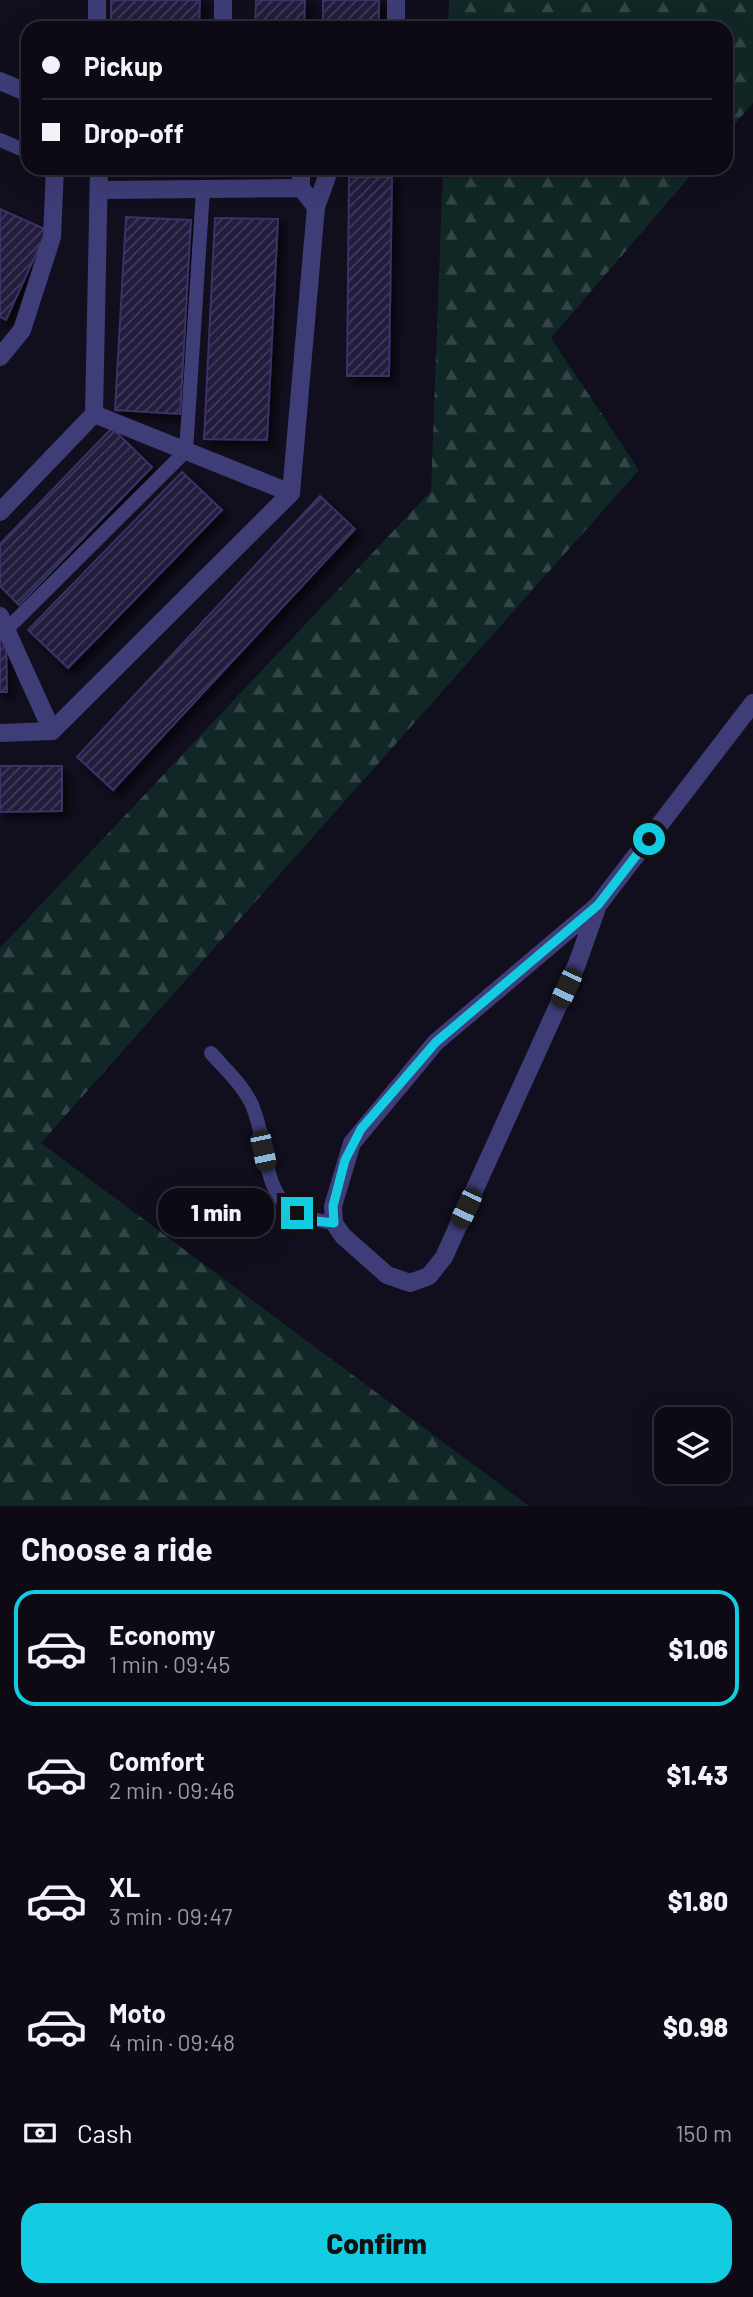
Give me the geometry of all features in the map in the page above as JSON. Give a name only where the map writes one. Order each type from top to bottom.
[{"type":"street","points":[[97,0],[97,21]]},
{"type":"street","points":[[223,0],[223,21]]},
{"type":"street","points":[[396,0],[396,21]]},
{"type":"street","points":[[0,81],[21,90]]},
{"type":"street","points":[[0,357],[22,330],[52,237],[55,175]]},
{"type":"street","points":[[0,512],[94,414],[99,175]]},
{"type":"street","points":[[301,175],[301,188],[316,208]]},
{"type":"street","points":[[0,733],[52,731],[291,493],[316,208],[325,175]]},
{"type":"street","points":[[99,190],[301,188]]},
{"type":"street","points":[[94,414],[291,493]]},
{"type":"street","points":[[2,625],[52,731]]},
{"type":"street","points":[[598,905],[577,964],[444,1257],[429,1276],[410,1283],[387,1275],[343,1236],[334,1223],[333,1206],[345,1160],[361,1129],[436,1042],[598,905],[753,703]]},
{"type":"lane","points":[[0,140],[21,149]]},
{"type":"lane","points":[[2,625],[186,451],[203,190]]},
{"type":"lane","points":[[211,1054],[249,1100],[268,1177],[281,1199],[297,1213],[316,1221],[334,1223]]},
{"type":"green space","points":[[449,0],[753,0],[753,103],[733,126],[733,21],[448,21]]},
{"type":"green space","points":[[443,175],[691,175],[551,338],[639,470],[41,1143],[529,1506],[0,1506],[0,948],[431,491]]},
{"type":"building","points":[[111,0],[200,0],[199,21],[111,21]]},
{"type":"building","points":[[256,0],[305,0],[304,21],[255,21]]},
{"type":"building","points":[[323,0],[379,0],[379,21],[323,21]]},
{"type":"building","points":[[349,177],[392,177],[389,376],[347,376]]},
{"type":"building","points":[[0,209],[47,230],[6,320],[0,317]]},
{"type":"building","points":[[126,217],[191,220],[180,414],[115,410]]},
{"type":"building","points":[[215,218],[278,219],[267,440],[204,439]]},
{"type":"building","points":[[112,428],[152,467],[19,605],[0,586],[0,544]]},
{"type":"building","points":[[182,472],[222,510],[68,668],[28,630]]},
{"type":"building","points":[[320,496],[355,529],[113,790],[77,757]]},
{"type":"building","points":[[0,639],[6,639],[7,692],[0,692]]},
{"type":"building","points":[[0,766],[62,766],[62,811],[0,812]]},
{"type":"route","points":[[297,1213],[316,1221],[334,1223],[333,1206],[345,1160],[361,1129],[436,1042],[546,946],[598,905],[649,839]]}]
